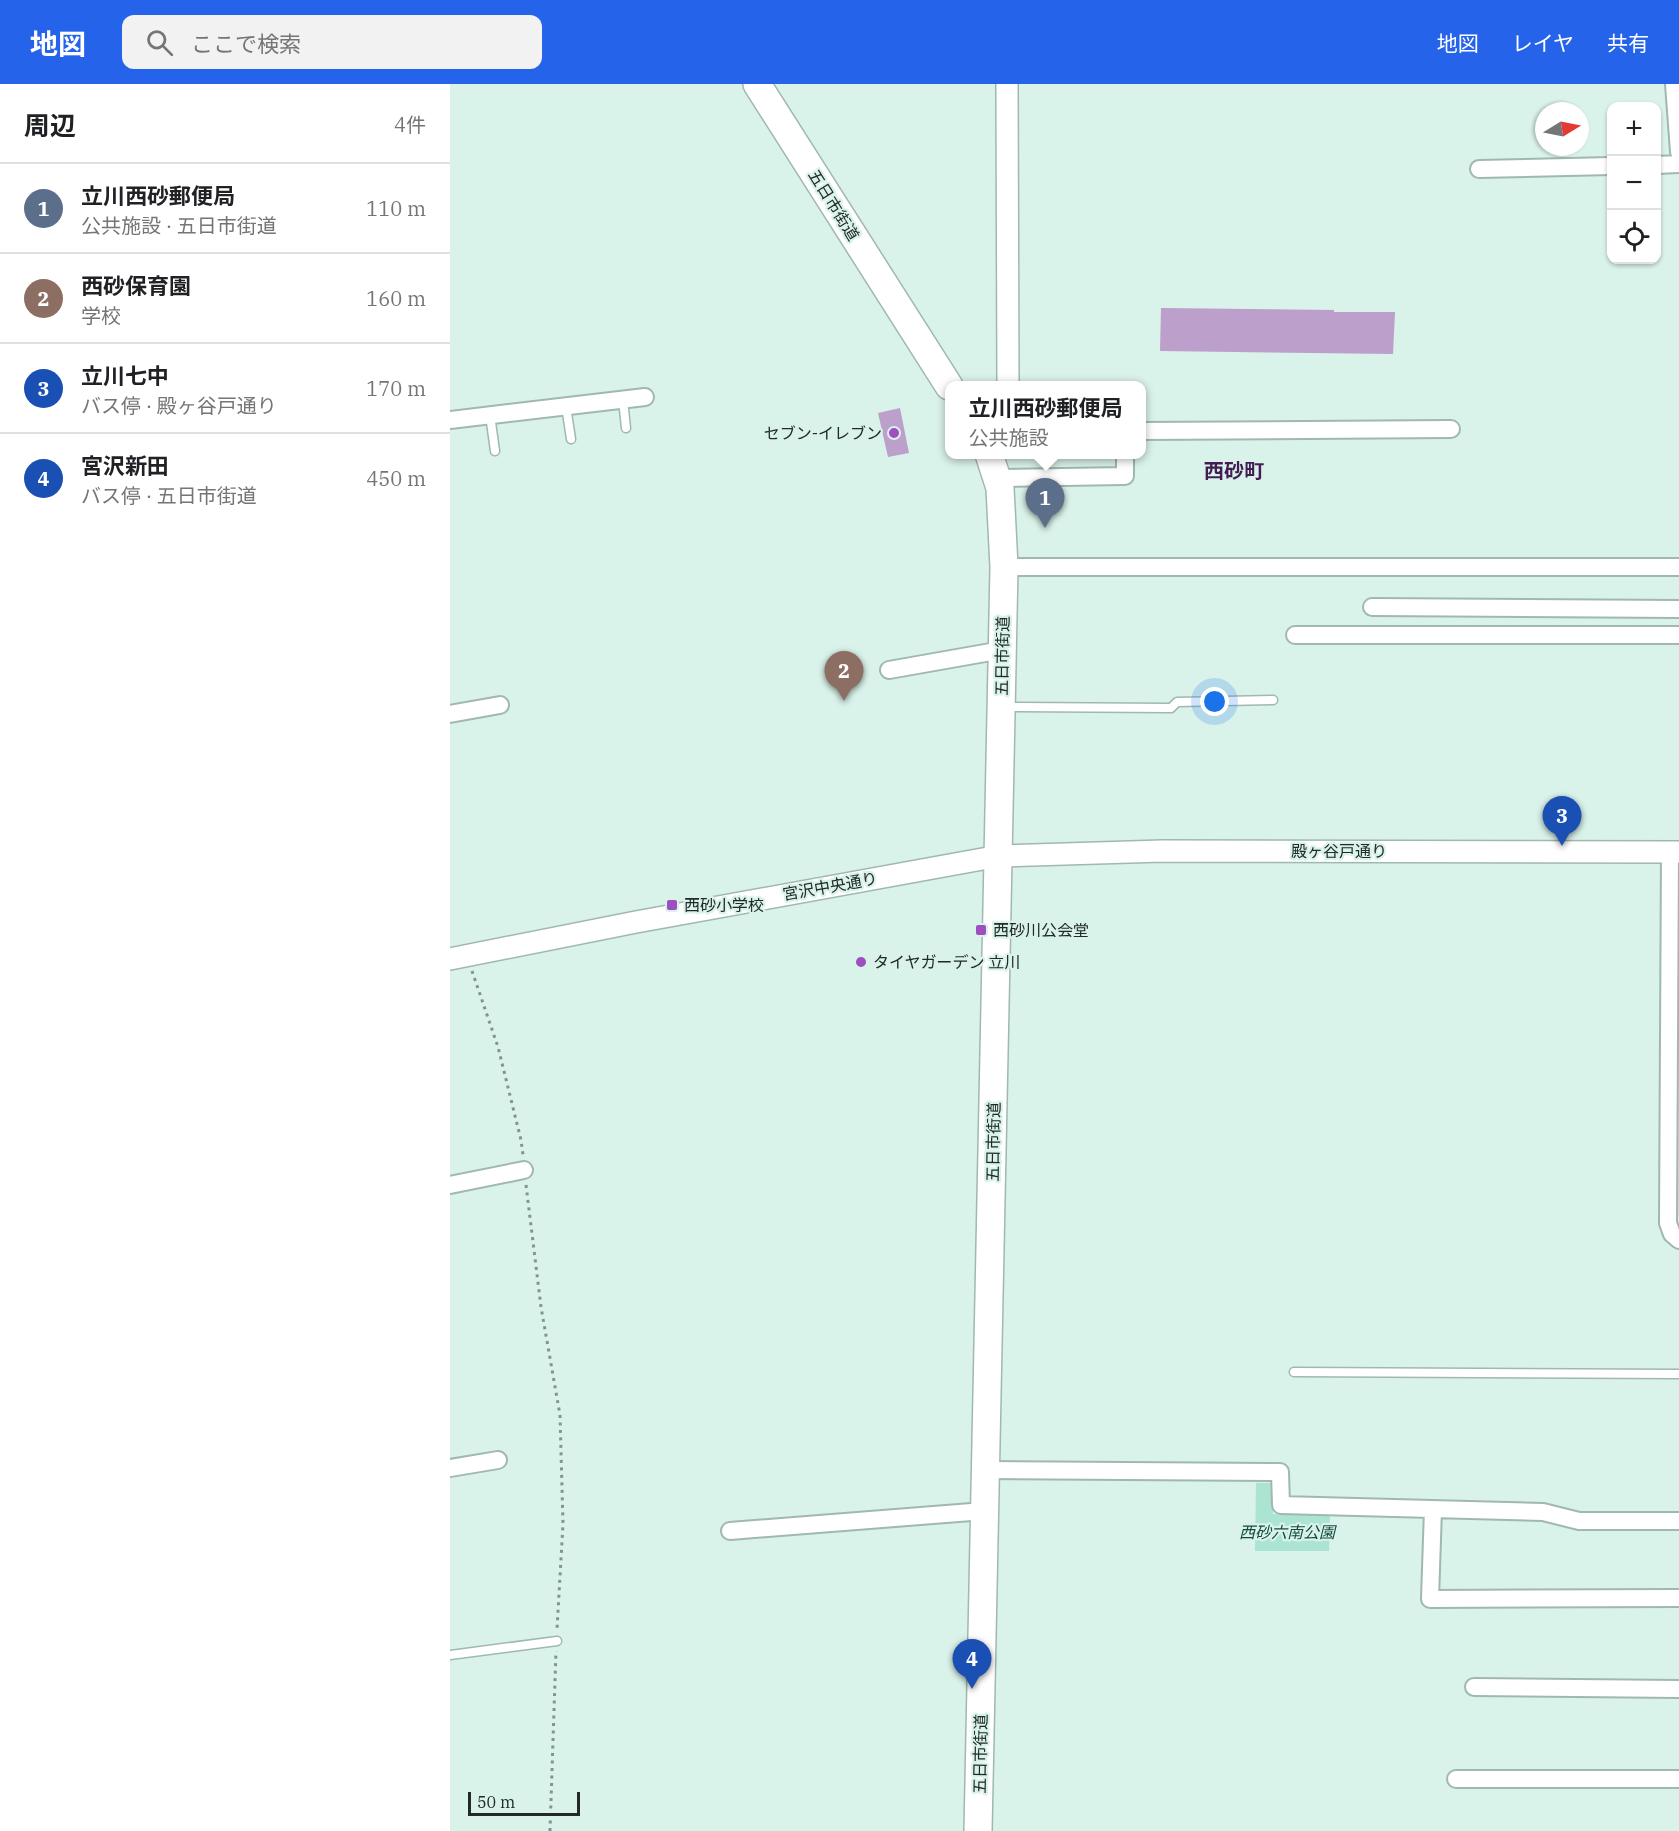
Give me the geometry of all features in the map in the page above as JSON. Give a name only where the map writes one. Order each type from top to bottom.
[{"type":"main road","name":"五日市街道","points":[[757,84],[946,381]]},
{"type":"main road","name":"五日市街道","points":[[978,1831],[1004,567],[1002,501],[993,466]]},
{"type":"street","points":[[1007,84],[1008,381]]},
{"type":"street","points":[[1674,84],[1679,152]]},
{"type":"street","points":[[1661,165],[1679,164]]},
{"type":"street","points":[[1479,169],[1607,166]]},
{"type":"street","points":[[450,420],[645,397]]},
{"type":"street","points":[[1146,431],[1451,429]]},
{"type":"street","points":[[993,466],[1125,476],[1125,459]]},
{"type":"street","points":[[1004,567],[1679,567]]},
{"type":"street","points":[[1372,607],[1679,609]]},
{"type":"street","points":[[1429,607],[1429,635]]},
{"type":"street","points":[[1294,634],[1679,635]]},
{"type":"street","points":[[890,670],[1002,650]]},
{"type":"street","points":[[450,714],[500,705]]},
{"type":"street","name":"殿ヶ谷戸通り","points":[[999,856],[1162,851],[1674,852]]},
{"type":"street","points":[[1674,852],[1668,1223],[1672,1234],[1679,1240]]},
{"type":"street","name":"宮沢中央通り","points":[[458,957],[816,888],[999,856]]},
{"type":"street","points":[[450,1185],[524,1170]]},
{"type":"street","points":[[450,1468],[498,1460]]},
{"type":"street","points":[[985,1470],[1280,1472],[1281,1504],[1543,1512],[1579,1521],[1679,1521]]},
{"type":"street","points":[[1433,1509],[1430,1599],[1679,1598]]},
{"type":"street","points":[[730,1531],[984,1511]]},
{"type":"street","points":[[1474,1687],[1679,1689]]},
{"type":"street","points":[[1456,1779],[1679,1779]]},
{"type":"lane","points":[[623,400],[626,428]]},
{"type":"lane","points":[[566,406],[571,439]]},
{"type":"lane","points":[[490,415],[495,451]]},
{"type":"lane","points":[[1001,707],[1171,708],[1177,702],[1274,700]]},
{"type":"lane","points":[[1294,1372],[1679,1374]]},
{"type":"lane","points":[[450,1655],[556,1641]]},
{"type":"path","points":[[458,957],[498,1047],[521,1140],[541,1307],[560,1415],[563,1524],[556,1641],[550,1831]]},
{"type":"shaded area","points":[[1677,868],[1679,868],[1679,1216],[1676,1211]]},
{"type":"green space","name":"西砂六南公園","points":[[1256,1483],[1273,1483],[1273,1514],[1330,1515],[1329,1551],[1255,1551]]},
{"type":"building","points":[[1161,308],[1395,312],[1393,354],[1160,351]]},
{"type":"building","name":"セブン-イレブン","points":[[900,408],[909,453],[888,457],[878,413]]},
{"type":"place","name":"セブン-イレブン","points":[[894,433]]},
{"type":"place","name":"立川西砂郵便局","points":[[1045,528]]},
{"type":"place","name":"西砂保育園","points":[[844,701]]},
{"type":"place","name":"立川七中","points":[[1562,846]]},
{"type":"place","name":"西砂小学校","points":[[672,905]]},
{"type":"place","name":"西砂川公会堂","points":[[981,930]]},
{"type":"place","name":"タイヤガーデン 立川","points":[[861,962]]},
{"type":"place","name":"宮沢新田","points":[[972,1689]]},
{"type":"district","name":"西砂町","points":[[1234,470]]}]
